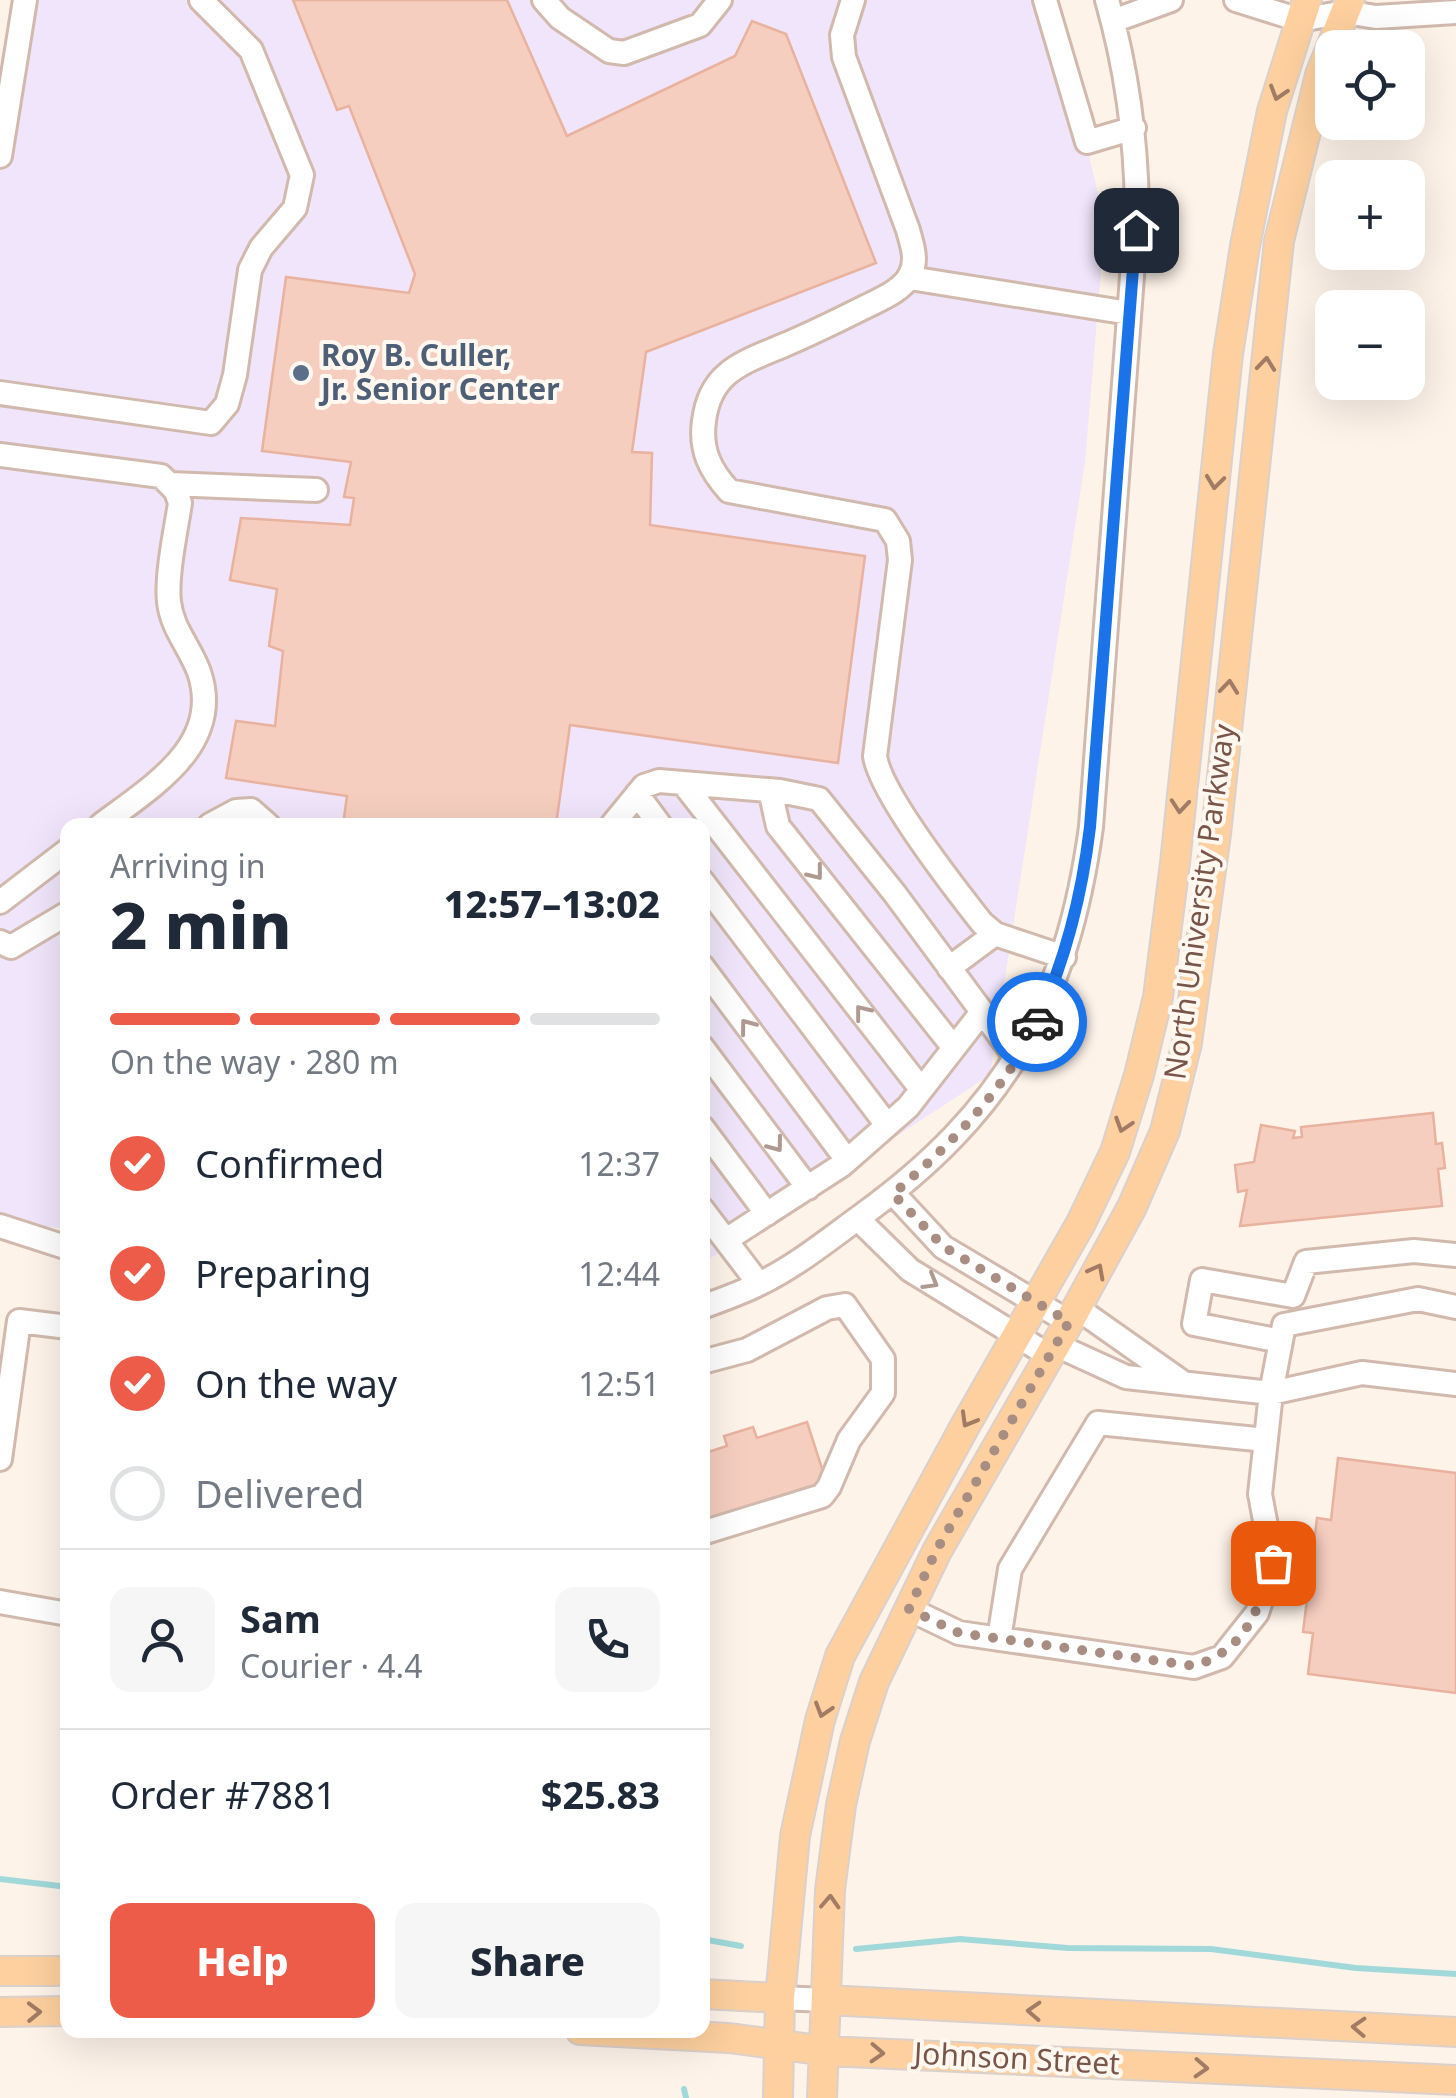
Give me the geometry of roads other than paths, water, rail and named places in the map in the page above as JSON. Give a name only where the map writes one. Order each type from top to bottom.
[{"type":"main road","name":"North University Parkway","points":[[822,2098],[830,1890],[841,1805],[874,1682],[936,1551],[1132,1208],[1164,1130],[1187,1043],[1216,834],[1279,241],[1341,4]]},
{"type":"main road","name":"North University Parkway","points":[[778,2098],[780,1998],[794,1836],[820,1720],[840,1656],[1081,1224],[1115,1152],[1139,1075],[1158,996],[1228,354],[1272,110],[1304,10]]},
{"type":"main road","points":[[0,1971],[60,1970]]},
{"type":"main road","name":"Johnson Street","points":[[710,1994],[780,1998]]},
{"type":"main road","name":"Johnson Street","points":[[826,2000],[1456,2032]]},
{"type":"main road","points":[[0,2012],[60,2011]]},
{"type":"main road","name":"Johnson Street","points":[[710,2037],[826,2050],[1456,2080]]},
{"type":"street","points":[[0,156],[26,0]]},
{"type":"street","points":[[0,393],[211,423],[228,404],[250,270],[261,248],[296,208],[302,174],[250,50],[201,0]]},
{"type":"street","points":[[544,0],[560,18],[609,52],[624,53],[700,25],[720,0]]},
{"type":"street","points":[[852,0],[842,35],[844,57],[908,230],[915,257],[910,278],[890,295],[741,362],[723,378],[706,402],[705,451],[712,472],[729,491],[885,520],[894,532],[900,560],[875,756],[877,770],[982,923],[996,934],[1064,957]]},
{"type":"street","points":[[1046,0],[1087,142],[1134,128]]},
{"type":"street","points":[[710,1305],[759,1284],[806,1257],[893,1194],[964,1126],[992,1095],[1034,1030],[1064,957],[1082,890],[1090,827],[1137,209],[1128,83],[1110,11],[1171,0]]},
{"type":"street","points":[[1236,0],[1304,10],[1341,4],[1376,17],[1456,12]]},
{"type":"street","points":[[910,278],[1129,313]]},
{"type":"street","points":[[0,455],[160,476],[170,484],[180,503],[169,600],[173,621],[201,678],[203,718],[199,734],[181,762],[109,818]]},
{"type":"street","points":[[170,484],[316,490]]},
{"type":"street","points":[[618,818],[644,786],[659,781],[770,790],[818,799],[1016,1059]]},
{"type":"street","points":[[683,783],[921,1089]]},
{"type":"street","points":[[770,790],[778,826],[954,1048]]},
{"type":"street","points":[[637,794],[655,818]]},
{"type":"street","points":[[223,818],[236,811],[251,810],[260,818]]},
{"type":"street","points":[[0,902],[60,856]]},
{"type":"street","points":[[710,892],[887,1125]]},
{"type":"street","points":[[0,942],[12,947],[60,918]]},
{"type":"street","points":[[949,968],[996,934]]},
{"type":"street","points":[[710,977],[847,1160]]},
{"type":"street","points":[[726,1240],[808,1188],[887,1125],[982,1012]]},
{"type":"street","points":[[710,1058],[808,1188]]},
{"type":"street","points":[[710,1138],[767,1214]]},
{"type":"street","points":[[893,1194],[944,1247],[1037,1302],[1063,1333],[1126,1376],[1272,1393],[1362,1373],[1456,1384]]},
{"type":"street","points":[[710,1219],[759,1284]]},
{"type":"street","points":[[858,1219],[910,1270],[1017,1335],[1063,1333],[1185,1384]]},
{"type":"street","points":[[0,1226],[60,1245]]},
{"type":"street","points":[[909,1609],[959,1633],[1194,1666],[1222,1657],[1257,1613],[1273,1563],[1260,1494],[1282,1333],[1306,1262],[1414,1251],[1456,1255]]},
{"type":"street","points":[[1293,1296],[1202,1280],[1194,1324],[1282,1333],[1418,1300],[1456,1307]]},
{"type":"street","points":[[710,1360],[747,1350],[827,1308],[846,1306],[884,1359],[882,1393],[849,1440],[836,1475],[822,1496],[710,1531]]},
{"type":"street","points":[[0,1459],[20,1320],[60,1326]]},
{"type":"street","points":[[999,1638],[1010,1570],[1098,1423],[1266,1440]]},
{"type":"street","points":[[0,1602],[60,1613]]},
{"type":"street","name":"Johnson Street","points":[[780,1998],[826,2000]]},
{"type":"waterway","points":[[0,1879],[60,1886]]},
{"type":"waterway","points":[[856,1949],[960,1939],[1068,1948],[1211,1949],[1356,1968],[1456,1974]]},
{"type":"waterway","points":[[710,1940],[741,1946]]},
{"type":"waterway","points":[[684,2089],[686,2098]]},
{"type":"place","name":"Roy B. Culler, Jr. Senior Center","points":[[301,373]]}]
